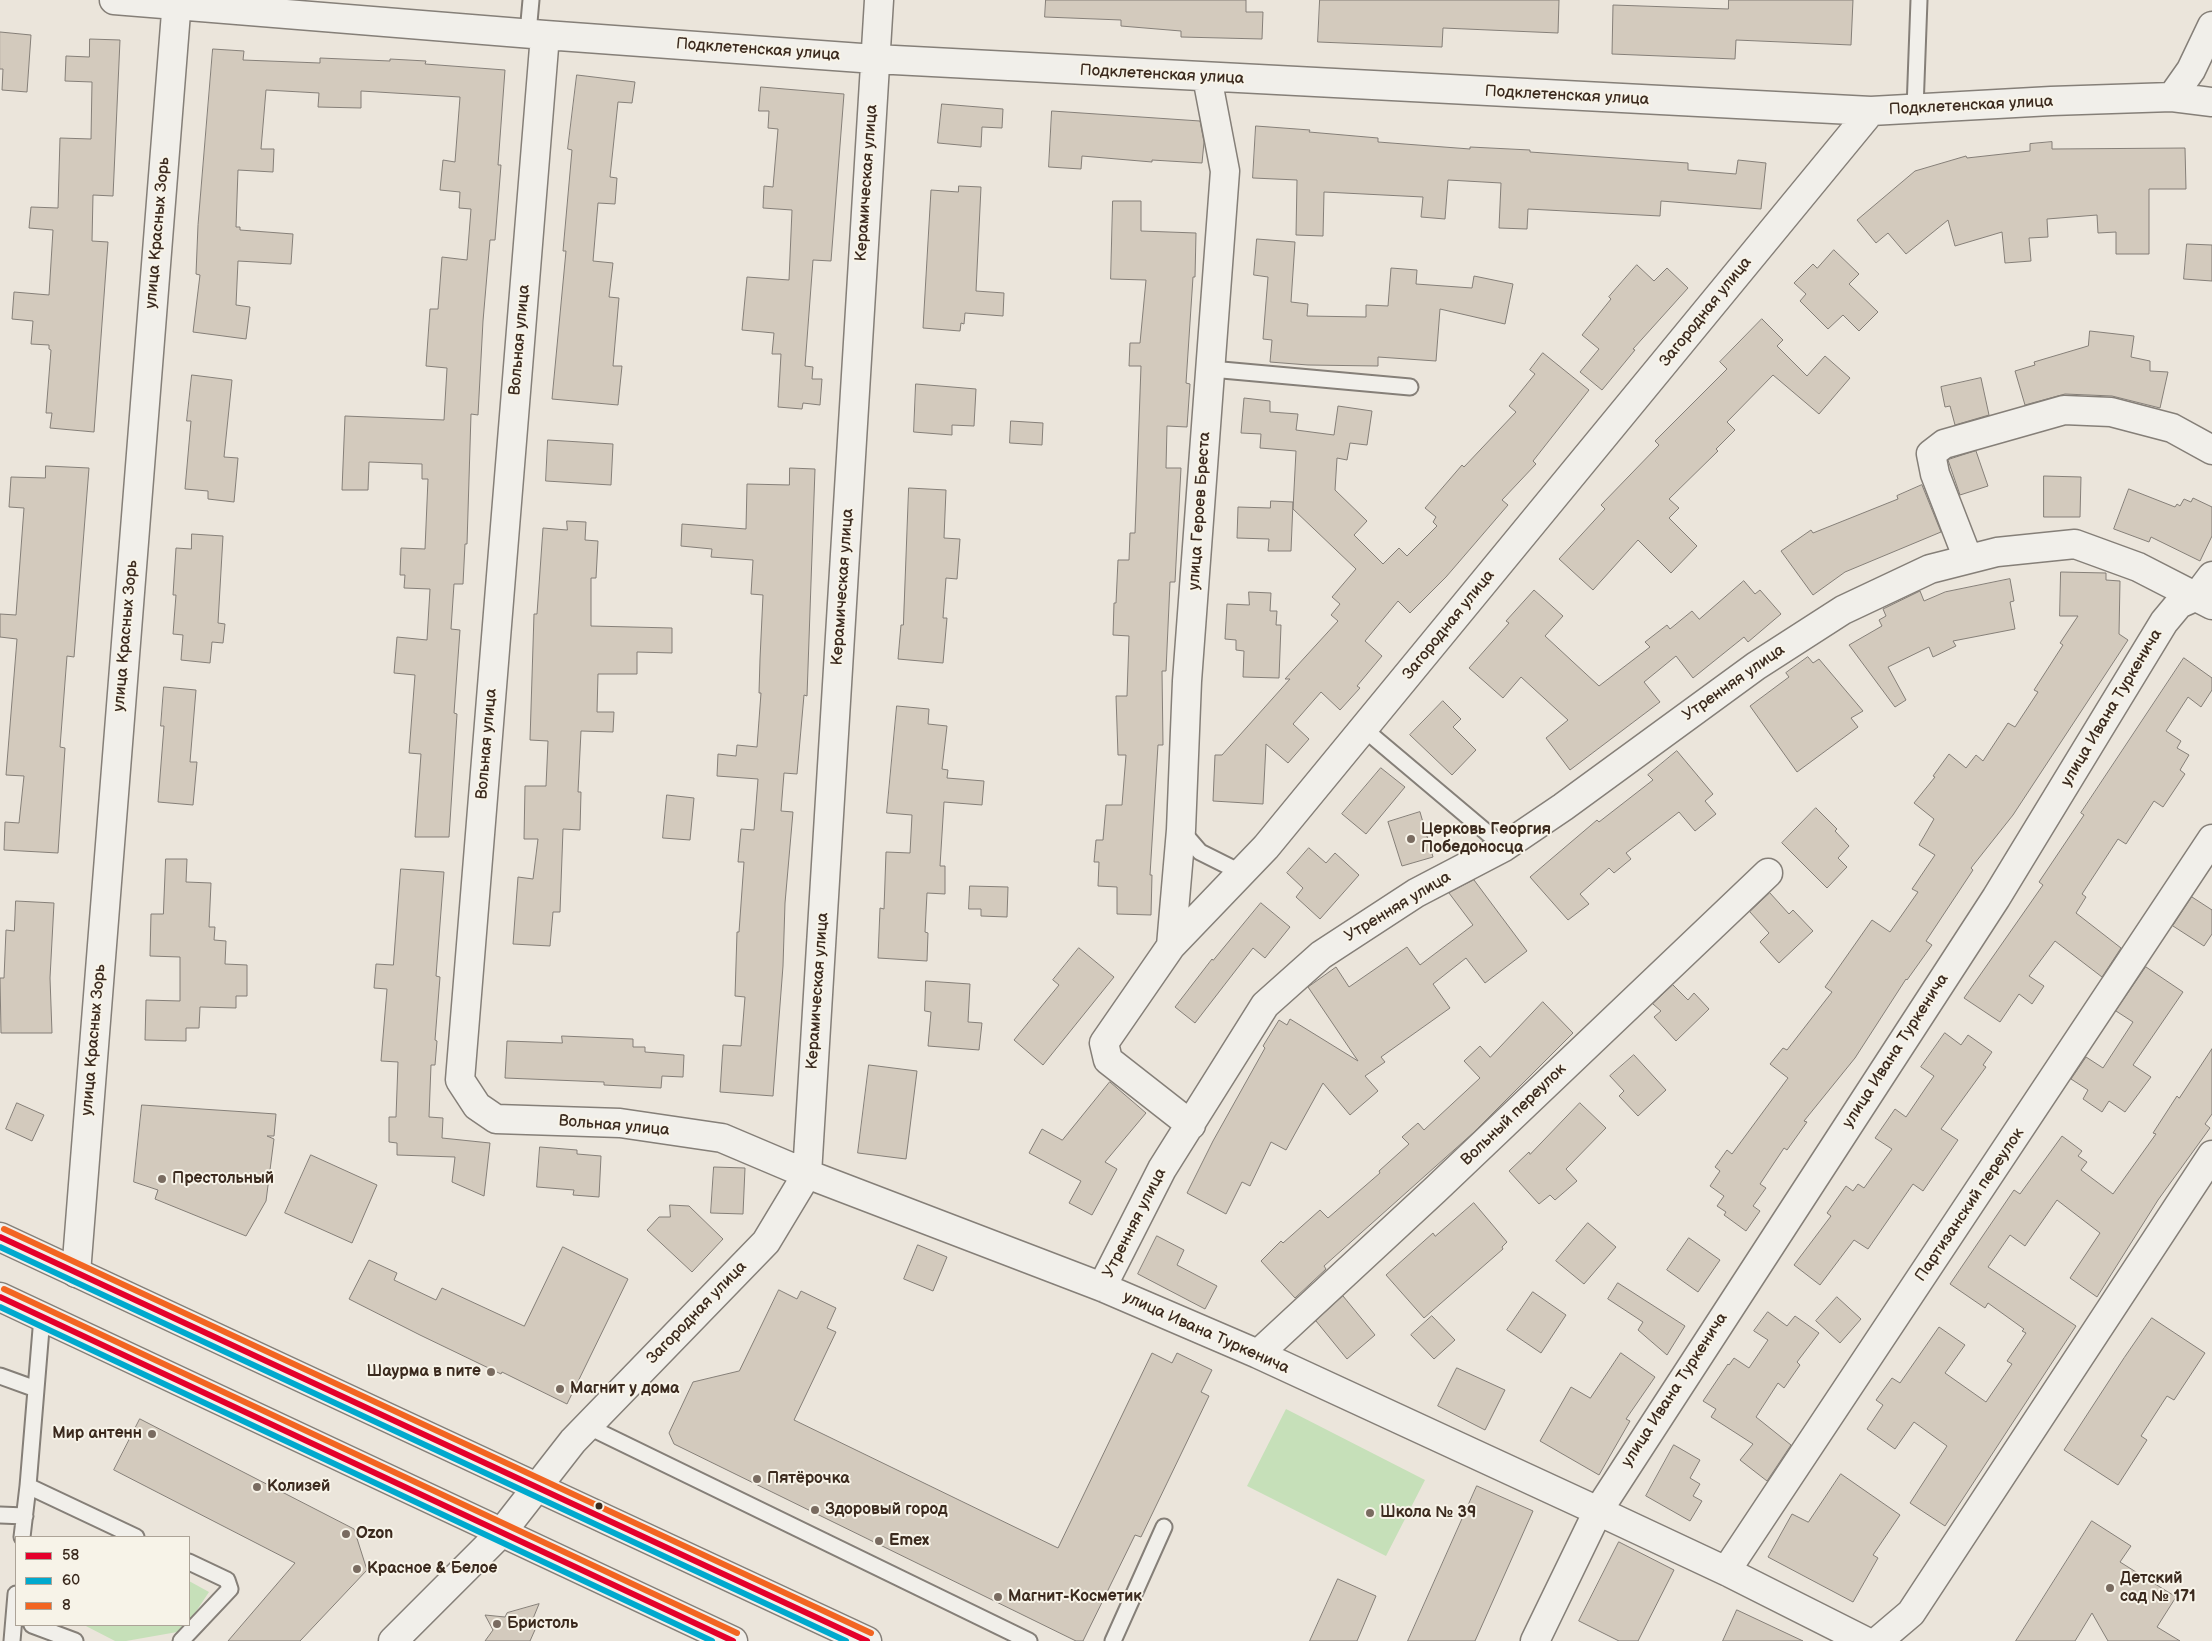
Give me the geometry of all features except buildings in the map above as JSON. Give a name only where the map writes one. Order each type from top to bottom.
[{"type":"street","name":"Подклетенская улица","points":[[114,0],[176,2],[536,34],[875,59],[1871,111],[2051,101],[2172,97],[2212,102]]},
{"type":"street","name":"Керамическая улица","points":[[807,1174],[879,0]]},
{"type":"street","name":"улица Красных Зорь","points":[[76,1273],[176,2]]},
{"type":"street","points":[[2172,97],[2191,70],[2212,26]]},
{"type":"street","name":"Вольная улица","points":[[536,34],[460,1080],[477,1106],[496,1119],[620,1123],[722,1138],[807,1174]]},
{"type":"street","name":"улица Героев Бреста","points":[[1172,946],[1181,830],[1187,681],[1225,171],[1207,77]]},
{"type":"street","name":"Загородная улица","points":[[1191,1125],[1108,1060],[1104,1043],[1172,946],[1266,847],[1871,111]]},
{"type":"street","points":[[1968,559],[1934,474],[1931,454],[1944,444],[2064,410],[2111,412],[2172,428],[2212,450]]},
{"type":"street","name":"Утренняя улица","points":[[1102,1287],[1162,1169],[1265,1004],[1321,956],[1416,893],[1504,847],[1564,807],[1756,666],[1843,610],[1930,569],[1997,552],[2075,544],[2207,592]]},
{"type":"street","name":"улица Ивана Туркенича","points":[[1535,1641],[1598,1511],[1996,898],[2164,622],[2179,604],[2207,592]]},
{"type":"street","name":"Партизанский переулок","points":[[1726,1571],[2212,839]]},
{"type":"street","name":"Вольный переулок","points":[[1258,1354],[1435,1190],[1768,874]]},
{"type":"street","points":[[1878,1641],[1911,1613],[2212,1155]]},
{"type":"street","name":"улица Ивана Туркенича","points":[[807,1174],[1102,1287],[1258,1354],[1726,1571],[1865,1641]]},
{"type":"street","name":"Загородная улица","points":[[393,1641],[502,1532],[536,1487],[587,1426],[766,1242],[807,1174]]},
{"type":"street","points":[[0,1238],[867,1641]]},
{"type":"street","points":[[0,1297],[733,1641]]},
{"type":"lane","points":[[531,0],[536,34]]},
{"type":"lane","points":[[1915,109],[1919,0]]},
{"type":"lane","points":[[1210,369],[1410,387]]},
{"type":"lane","points":[[1364,729],[1504,847]]},
{"type":"lane","points":[[1181,830],[1200,852],[1242,873]]},
{"type":"lane","points":[[22,1536],[42,1316]]},
{"type":"lane","points":[[0,1376],[36,1389]]},
{"type":"lane","points":[[587,1426],[1028,1641]]},
{"type":"lane","points":[[28,1486],[134,1536]]},
{"type":"lane","points":[[0,1515],[25,1516]]},
{"type":"lane","points":[[1112,1641],[1164,1527]]},
{"type":"lane","points":[[181,1641],[230,1589],[227,1580],[190,1562]]},
{"type":"lane","points":[[12,1641],[15,1618]]},
{"type":"lane","points":[[35,1626],[75,1641]]},
{"type":"green space","points":[[1286,1409],[1425,1480],[1386,1556],[1247,1486]]},
{"type":"green space","points":[[190,1582],[209,1592],[190,1620]]},
{"type":"green space","points":[[86,1626],[186,1626],[183,1631],[126,1641],[115,1641]]},
{"type":"transit line","name":"8","points":[[4,1229],[871,1633]]},
{"type":"transit line","name":"58","points":[[0,1237],[867,1641]]},
{"type":"transit line","name":"60","points":[[0,1247],[846,1641]]},
{"type":"transit line","name":"8","points":[[4,1289],[737,1633]]},
{"type":"transit line","name":"58","points":[[0,1297],[733,1641]]},
{"type":"transit line","name":"60","points":[[0,1307],[712,1641]]},
{"type":"place","name":"Церковь Георгия Победоносца","points":[[1411,839]]},
{"type":"place","name":"Престольный","points":[[162,1179]]},
{"type":"place","name":"Шаурма в пите","points":[[491,1372]]},
{"type":"place","name":"Магнит у дома","points":[[560,1389]]},
{"type":"place","name":"Мир антенн","points":[[152,1434]]},
{"type":"place","name":"Пятёрочка","points":[[757,1479]]},
{"type":"place","name":"Колизей","points":[[257,1487]]},
{"type":"place","name":"Здоровый город","points":[[815,1510]]},
{"type":"place","name":"Школа № 39","points":[[1370,1513]]},
{"type":"place","name":"Ozon","points":[[346,1534]]},
{"type":"place","name":"Emex","points":[[879,1541]]},
{"type":"place","name":"Красное & Белое","points":[[357,1569]]},
{"type":"place","name":"Детский сад № 171","points":[[2110,1588]]},
{"type":"place","name":"Магнит-Косметик","points":[[998,1597]]},
{"type":"place","name":"Бристоль","points":[[497,1624]]}]
